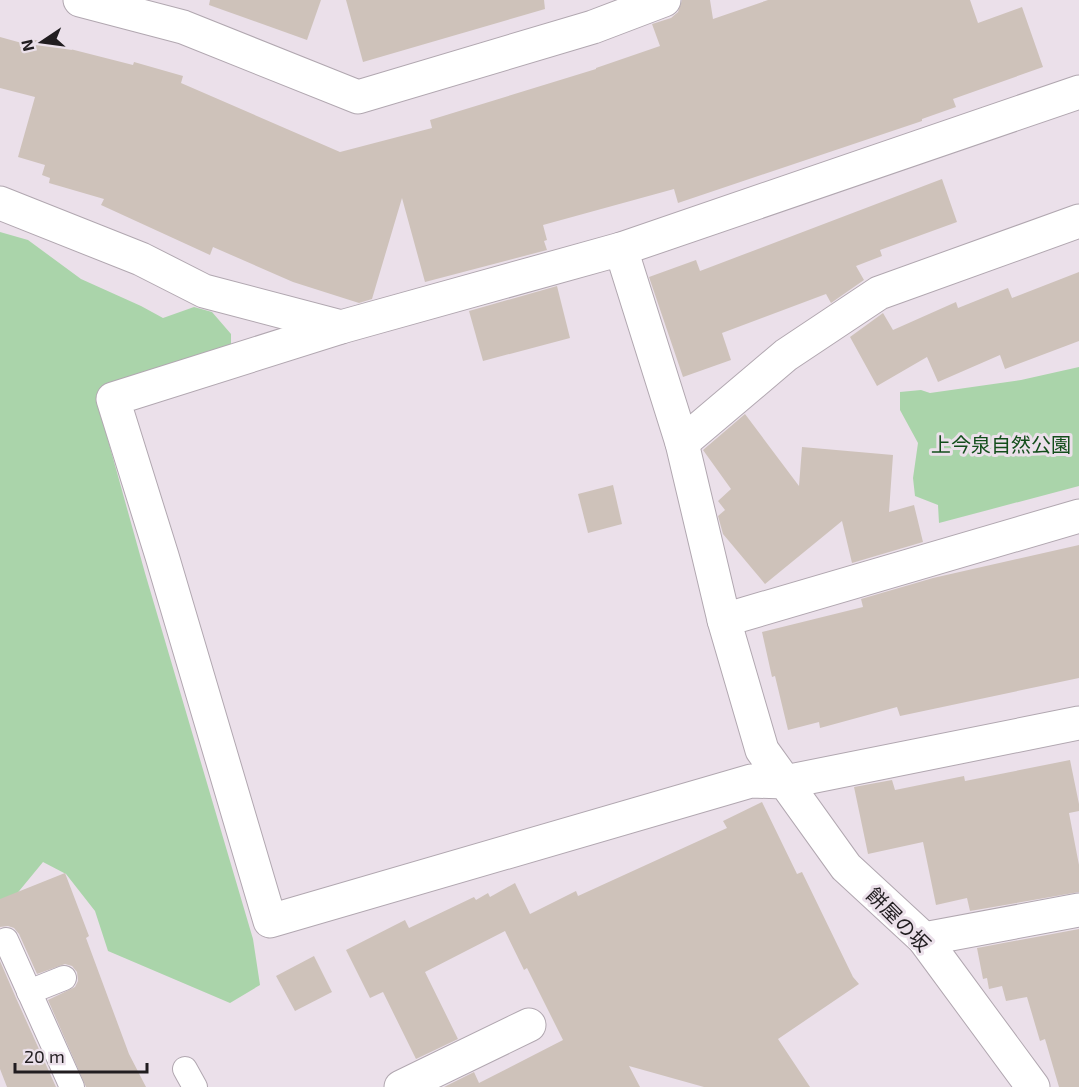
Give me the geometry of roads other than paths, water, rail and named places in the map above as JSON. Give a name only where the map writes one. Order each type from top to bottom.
[{"type":"street","points":[[80,0],[183,27],[358,98],[593,27],[664,0]]},
{"type":"street","points":[[1079,92],[621,249],[341,327],[113,399],[270,921],[751,781],[786,782],[1079,723]]},
{"type":"street","points":[[0,203],[141,259],[204,291],[341,327]]},
{"type":"street","points":[[682,443],[786,355],[879,293],[1079,221]]},
{"type":"street","name":"餅屋の坂","points":[[621,249],[682,443],[724,620],[762,750],[846,867],[924,939],[1033,1087]]},
{"type":"street","points":[[724,620],[1079,516]]},
{"type":"street","points":[[924,939],[1079,910]]},
{"type":"street","points":[[401,1087],[529,1025]]},
{"type":"lane","points":[[6,939],[72,1087]]},
{"type":"lane","points":[[29,992],[64,978]]},
{"type":"park label","name":"上今泉自然公園","points":[[1001,444]]}]
